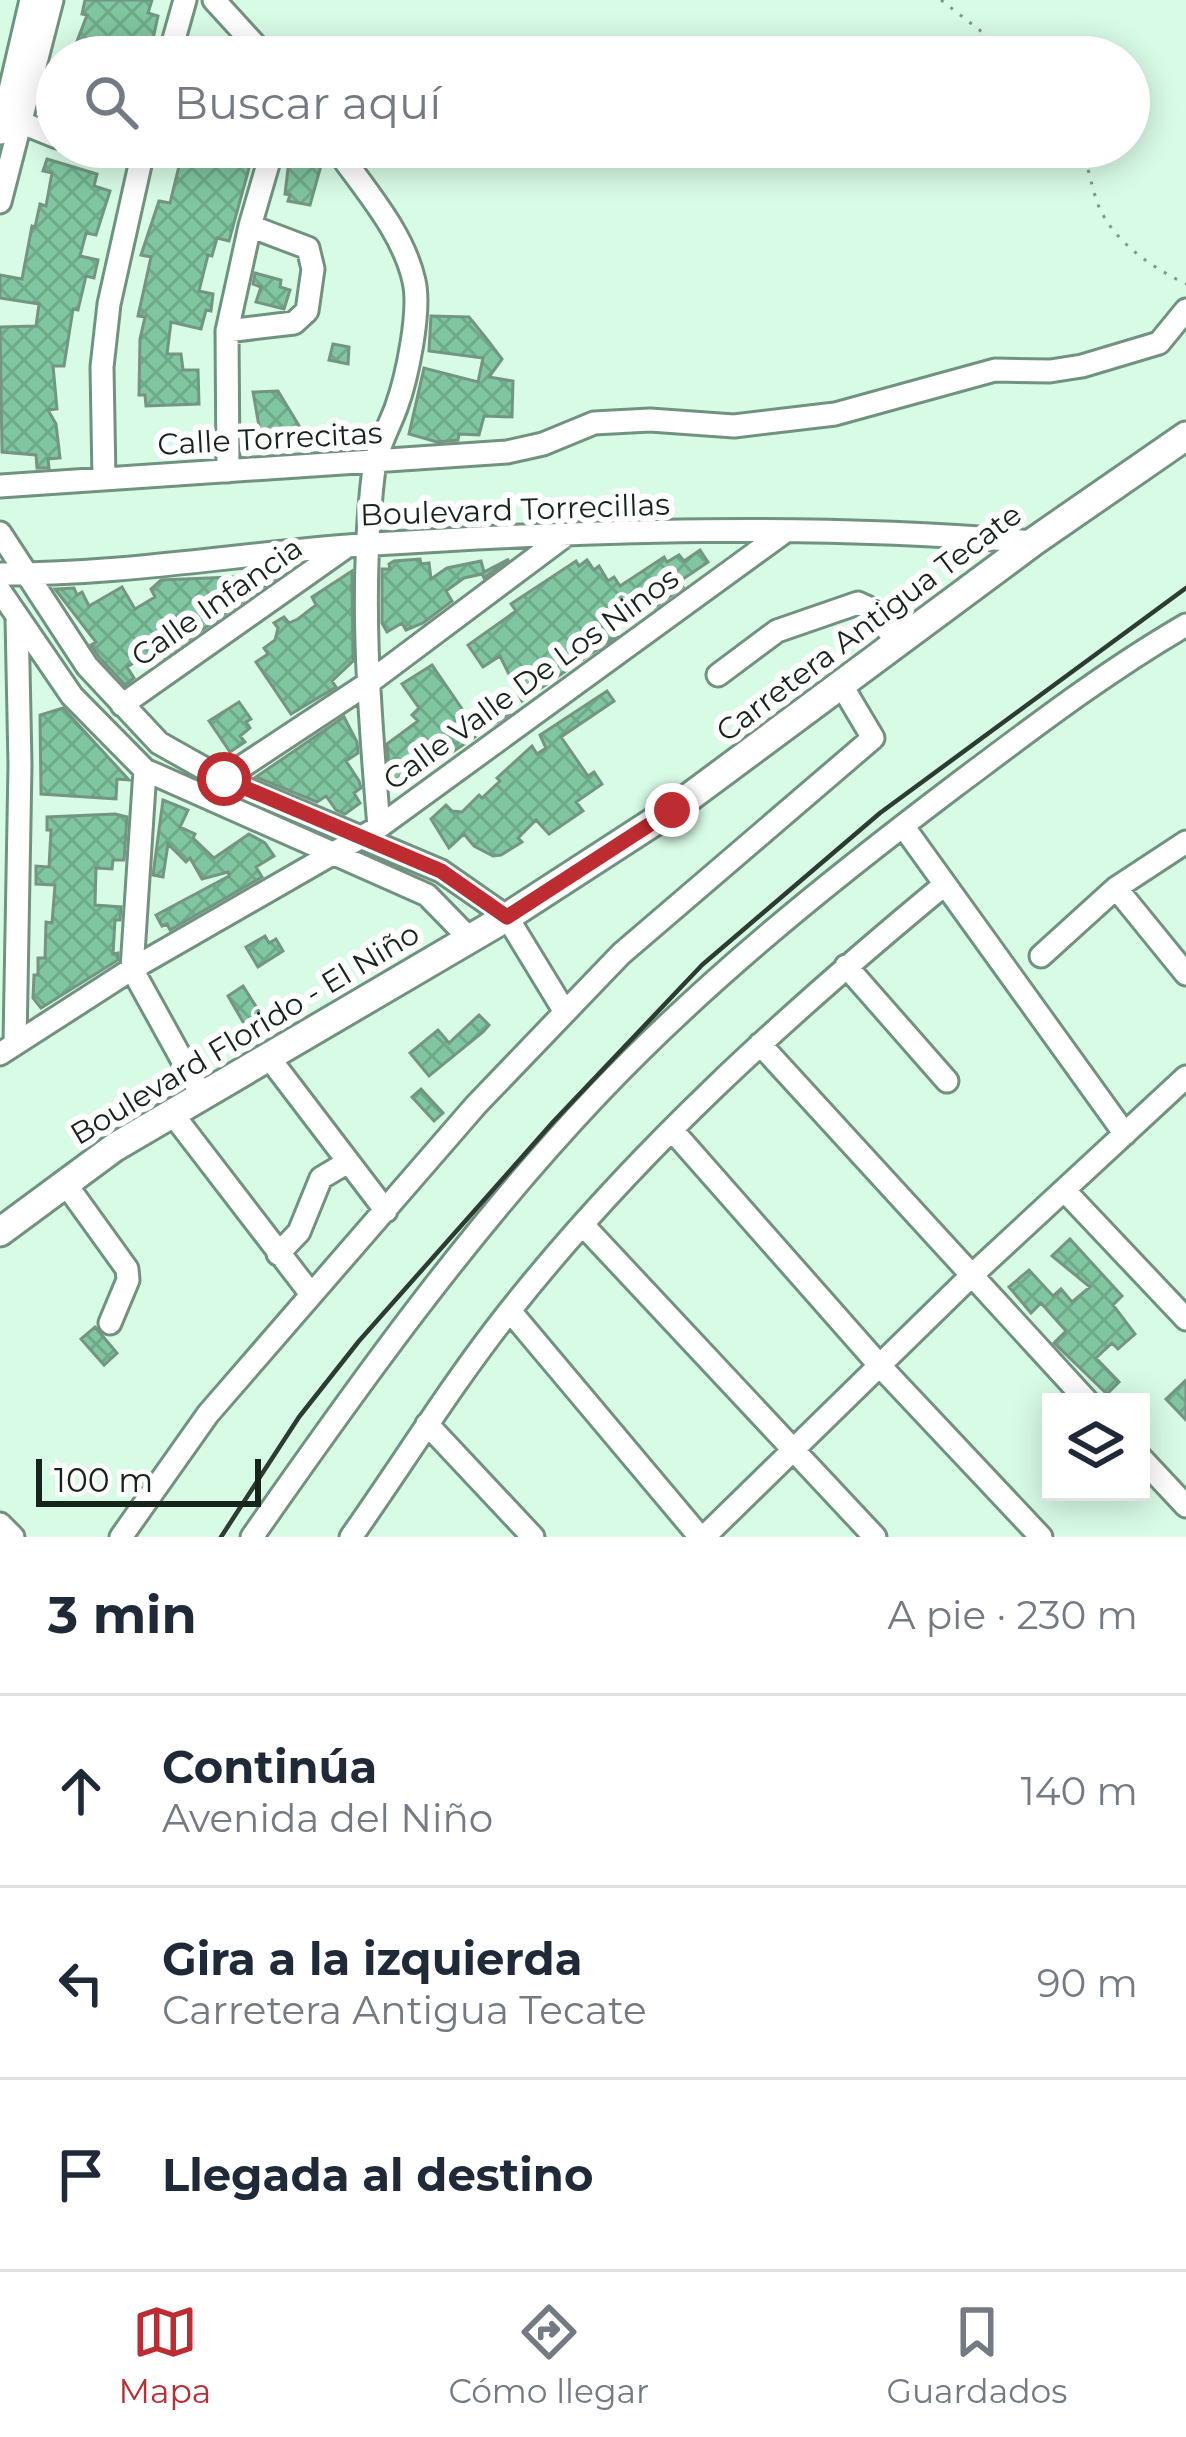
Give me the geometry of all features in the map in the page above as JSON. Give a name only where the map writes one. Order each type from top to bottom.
[{"type":"main road","name":"Carretera Antigua Tecate","points":[[468,938],[672,810],[1033,542],[1186,436]]},
{"type":"main road","name":"Boulevard Florido - El Niño","points":[[0,1232],[172,1112],[468,938]]},
{"type":"street","points":[[0,202],[6,121],[31,0]]},
{"type":"street","points":[[38,36],[52,0]]},
{"type":"street","points":[[175,36],[185,0]]},
{"type":"street","points":[[214,0],[247,36]]},
{"type":"street","points":[[6,121],[36,42]]},
{"type":"street","points":[[6,121],[36,130]]},
{"type":"street","points":[[104,478],[102,368],[109,304],[139,168]]},
{"type":"street","points":[[228,471],[227,331],[267,168]]},
{"type":"street","points":[[349,168],[401,247],[416,284],[407,366],[375,462],[357,545],[367,684],[370,832]]},
{"type":"street","points":[[227,331],[294,323],[307,311],[313,269],[308,248],[250,226]]},
{"type":"street","name":"Calle Torrecitas","points":[[0,486],[507,452],[544,445],[594,423],[650,420],[734,426],[835,414],[995,370],[1082,366],[1159,343],[1186,310]]},
{"type":"street","name":"Boulevard Torrecillas","points":[[0,574],[357,545],[567,535],[784,532],[1033,542]]},
{"type":"street","name":"Calle Valle De Los Ninos","points":[[8,1049],[132,969],[370,832],[784,532]]},
{"type":"street","points":[[0,533],[87,666],[159,743],[224,779],[370,832],[441,871],[507,917],[565,1012]]},
{"type":"street","points":[[224,779],[367,684],[567,535]]},
{"type":"street","name":"Calle Infancia","points":[[122,705],[357,545]]},
{"type":"street","points":[[0,591],[72,696],[145,770],[427,895],[468,938]]},
{"type":"street","points":[[718,675],[776,631],[858,603],[871,609],[898,643]]},
{"type":"street","points":[[8,1049],[10,766],[17,618]]},
{"type":"street","points":[[252,1537],[361,1383],[471,1240],[600,1091],[748,953],[903,826],[1056,710],[1186,625]]},
{"type":"street","points":[[121,1537],[208,1414],[476,1105],[621,954],[873,738],[842,686]]},
{"type":"street","points":[[145,770],[132,969],[202,1094]]},
{"type":"street","points":[[903,826],[1125,1134]]},
{"type":"street","points":[[1042,956],[1116,888],[1186,842]]},
{"type":"street","points":[[355,1535],[427,1424],[510,1311],[583,1226],[760,1044],[944,885]]},
{"type":"street","points":[[1116,888],[1186,974]]},
{"type":"street","points":[[846,966],[947,1081]]},
{"type":"street","points":[[760,1044],[1080,1393]]},
{"type":"street","points":[[267,1055],[386,1211]]},
{"type":"street","points":[[510,1311],[702,1537],[970,1277],[1186,1077]]},
{"type":"street","points":[[172,1112],[311,1294]]},
{"type":"street","points":[[672,1130],[881,1367],[1041,1537]]},
{"type":"street","points":[[278,1254],[299,1232],[314,1187],[348,1162]]},
{"type":"street","points":[[65,1184],[127,1269],[128,1280],[110,1323]]},
{"type":"street","points":[[1064,1190],[1186,1319]]},
{"type":"street","points":[[583,1226],[875,1537]]},
{"type":"street","points":[[427,1424],[533,1537]]},
{"type":"street","points":[[1150,1468],[1186,1506]]},
{"type":"street","points":[[0,1524],[13,1537]]},
{"type":"path","points":[[941,0],[987,36]]},
{"type":"path","points":[[1088,168],[1104,217],[1147,263],[1186,284]]},
{"type":"building","points":[[85,0],[152,0],[148,13],[158,16],[154,36],[79,36],[87,15],[82,14]]},
{"type":"building","points":[[77,168],[97,174],[94,186],[110,191],[96,235],[86,233],[80,256],[98,260],[94,278],[86,276],[78,310],[73,309],[64,366],[53,366],[57,409],[48,410],[56,424],[60,458],[48,459],[49,468],[37,468],[36,455],[2,452],[0,327],[36,326],[39,304],[0,298],[0,275],[22,279],[32,226],[40,204],[46,206],[52,173],[43,171]]},
{"type":"building","points":[[179,168],[249,168],[229,241],[217,238],[212,256],[208,255],[199,291],[213,294],[211,311],[206,310],[201,329],[171,322],[167,354],[181,354],[183,370],[198,370],[199,404],[146,406],[145,395],[139,395],[145,317],[138,316],[151,257],[141,255],[159,201],[170,203]]},
{"type":"building","points":[[288,168],[320,168],[310,205],[288,201],[290,195],[285,194]]},
{"type":"building","points":[[255,273],[281,280],[280,287],[290,290],[284,309],[256,302],[261,287],[253,284]]},
{"type":"building","points":[[431,316],[469,317],[486,338],[502,359],[489,377],[513,381],[512,417],[484,416],[479,435],[459,434],[458,440],[437,442],[409,434],[424,368],[478,382],[483,358],[429,351]]},
{"type":"building","points":[[333,344],[349,347],[348,364],[329,360]]},
{"type":"building","points":[[278,391],[304,434],[292,441],[280,442],[279,435],[260,432],[253,392]]},
{"type":"building","points":[[700,550],[708,562],[680,581],[683,587],[654,608],[650,602],[635,611],[611,628],[617,636],[522,701],[500,656],[483,667],[468,645],[516,611],[511,604],[576,561],[579,566],[587,560],[594,570],[599,566],[608,581],[614,577],[620,586],[664,557],[667,562],[679,555],[684,561]]},
{"type":"building","points":[[420,559],[421,564],[429,563],[431,579],[447,568],[481,561],[484,572],[509,559],[484,578],[482,574],[464,578],[446,591],[452,601],[423,623],[406,630],[402,623],[387,632],[382,623],[382,569],[390,569],[394,561]]},
{"type":"building","points":[[352,571],[353,661],[332,681],[336,687],[291,714],[256,662],[268,654],[264,648],[275,640],[278,628],[274,623],[284,617],[289,623],[298,619],[316,605],[312,597]]},
{"type":"building","points":[[280,575],[164,657],[158,648],[127,667],[134,678],[125,685],[99,657],[91,645],[96,642],[55,589],[82,592],[89,606],[122,587],[135,609],[155,597],[151,589],[161,580]]},
{"type":"building","points":[[432,665],[469,719],[510,694],[515,703],[505,710],[509,714],[472,731],[475,737],[445,757],[442,752],[395,782],[390,778],[387,744],[418,721],[412,715],[419,708],[402,684]]},
{"type":"building","points":[[607,691],[614,701],[561,737],[588,776],[594,772],[602,784],[576,802],[583,811],[549,834],[536,820],[518,838],[522,842],[501,855],[474,846],[464,834],[449,848],[431,819],[446,805],[462,812],[479,795],[482,798],[532,746],[537,754],[546,748],[540,735]]},
{"type":"building","points":[[239,702],[251,719],[246,722],[250,728],[240,736],[245,742],[230,752],[209,721]]},
{"type":"building","points":[[63,708],[129,780],[117,779],[116,799],[41,794],[40,715]]},
{"type":"building","points":[[344,717],[358,753],[346,761],[361,788],[354,793],[360,803],[345,814],[326,796],[317,802],[256,777]]},
{"type":"building","points":[[163,800],[188,810],[180,827],[195,834],[193,838],[214,858],[249,834],[265,843],[274,856],[256,867],[262,877],[170,930],[156,915],[229,876],[228,872],[202,879],[190,858],[186,862],[168,844],[163,877],[153,875]]},
{"type":"building","points":[[47,817],[127,817],[124,860],[113,860],[112,869],[96,868],[95,905],[121,907],[120,920],[115,920],[113,954],[118,953],[118,960],[41,1008],[33,998],[34,975],[38,975],[38,958],[45,958],[46,922],[52,923],[55,885],[36,884],[36,866],[49,867]]},
{"type":"building","points":[[265,936],[269,943],[276,939],[283,951],[258,967],[246,947]]},
{"type":"building","points":[[243,986],[267,1024],[250,1034],[228,996]]},
{"type":"building","points":[[479,1015],[489,1025],[429,1076],[410,1053],[438,1030],[449,1043]]},
{"type":"building","points":[[421,1089],[443,1113],[434,1121],[412,1097]]},
{"type":"building","points":[[1070,1239],[1122,1296],[1113,1305],[1135,1334],[1118,1349],[1112,1343],[1096,1358],[1119,1382],[1108,1393],[1054,1343],[1066,1331],[1041,1303],[1031,1313],[1009,1287],[1029,1270],[1053,1296],[1061,1289],[1072,1302],[1090,1287],[1052,1256]]},
{"type":"building","points":[[95,1327],[117,1353],[104,1365],[81,1339]]},
{"type":"building","points":[[1186,1380],[1186,1420],[1166,1399]]},
{"type":"railway","points":[[221,1537],[299,1417],[359,1341],[553,1122],[702,965],[880,813],[1186,588]]},
{"type":"route","points":[[224,779],[441,871],[507,917],[672,810]]}]
